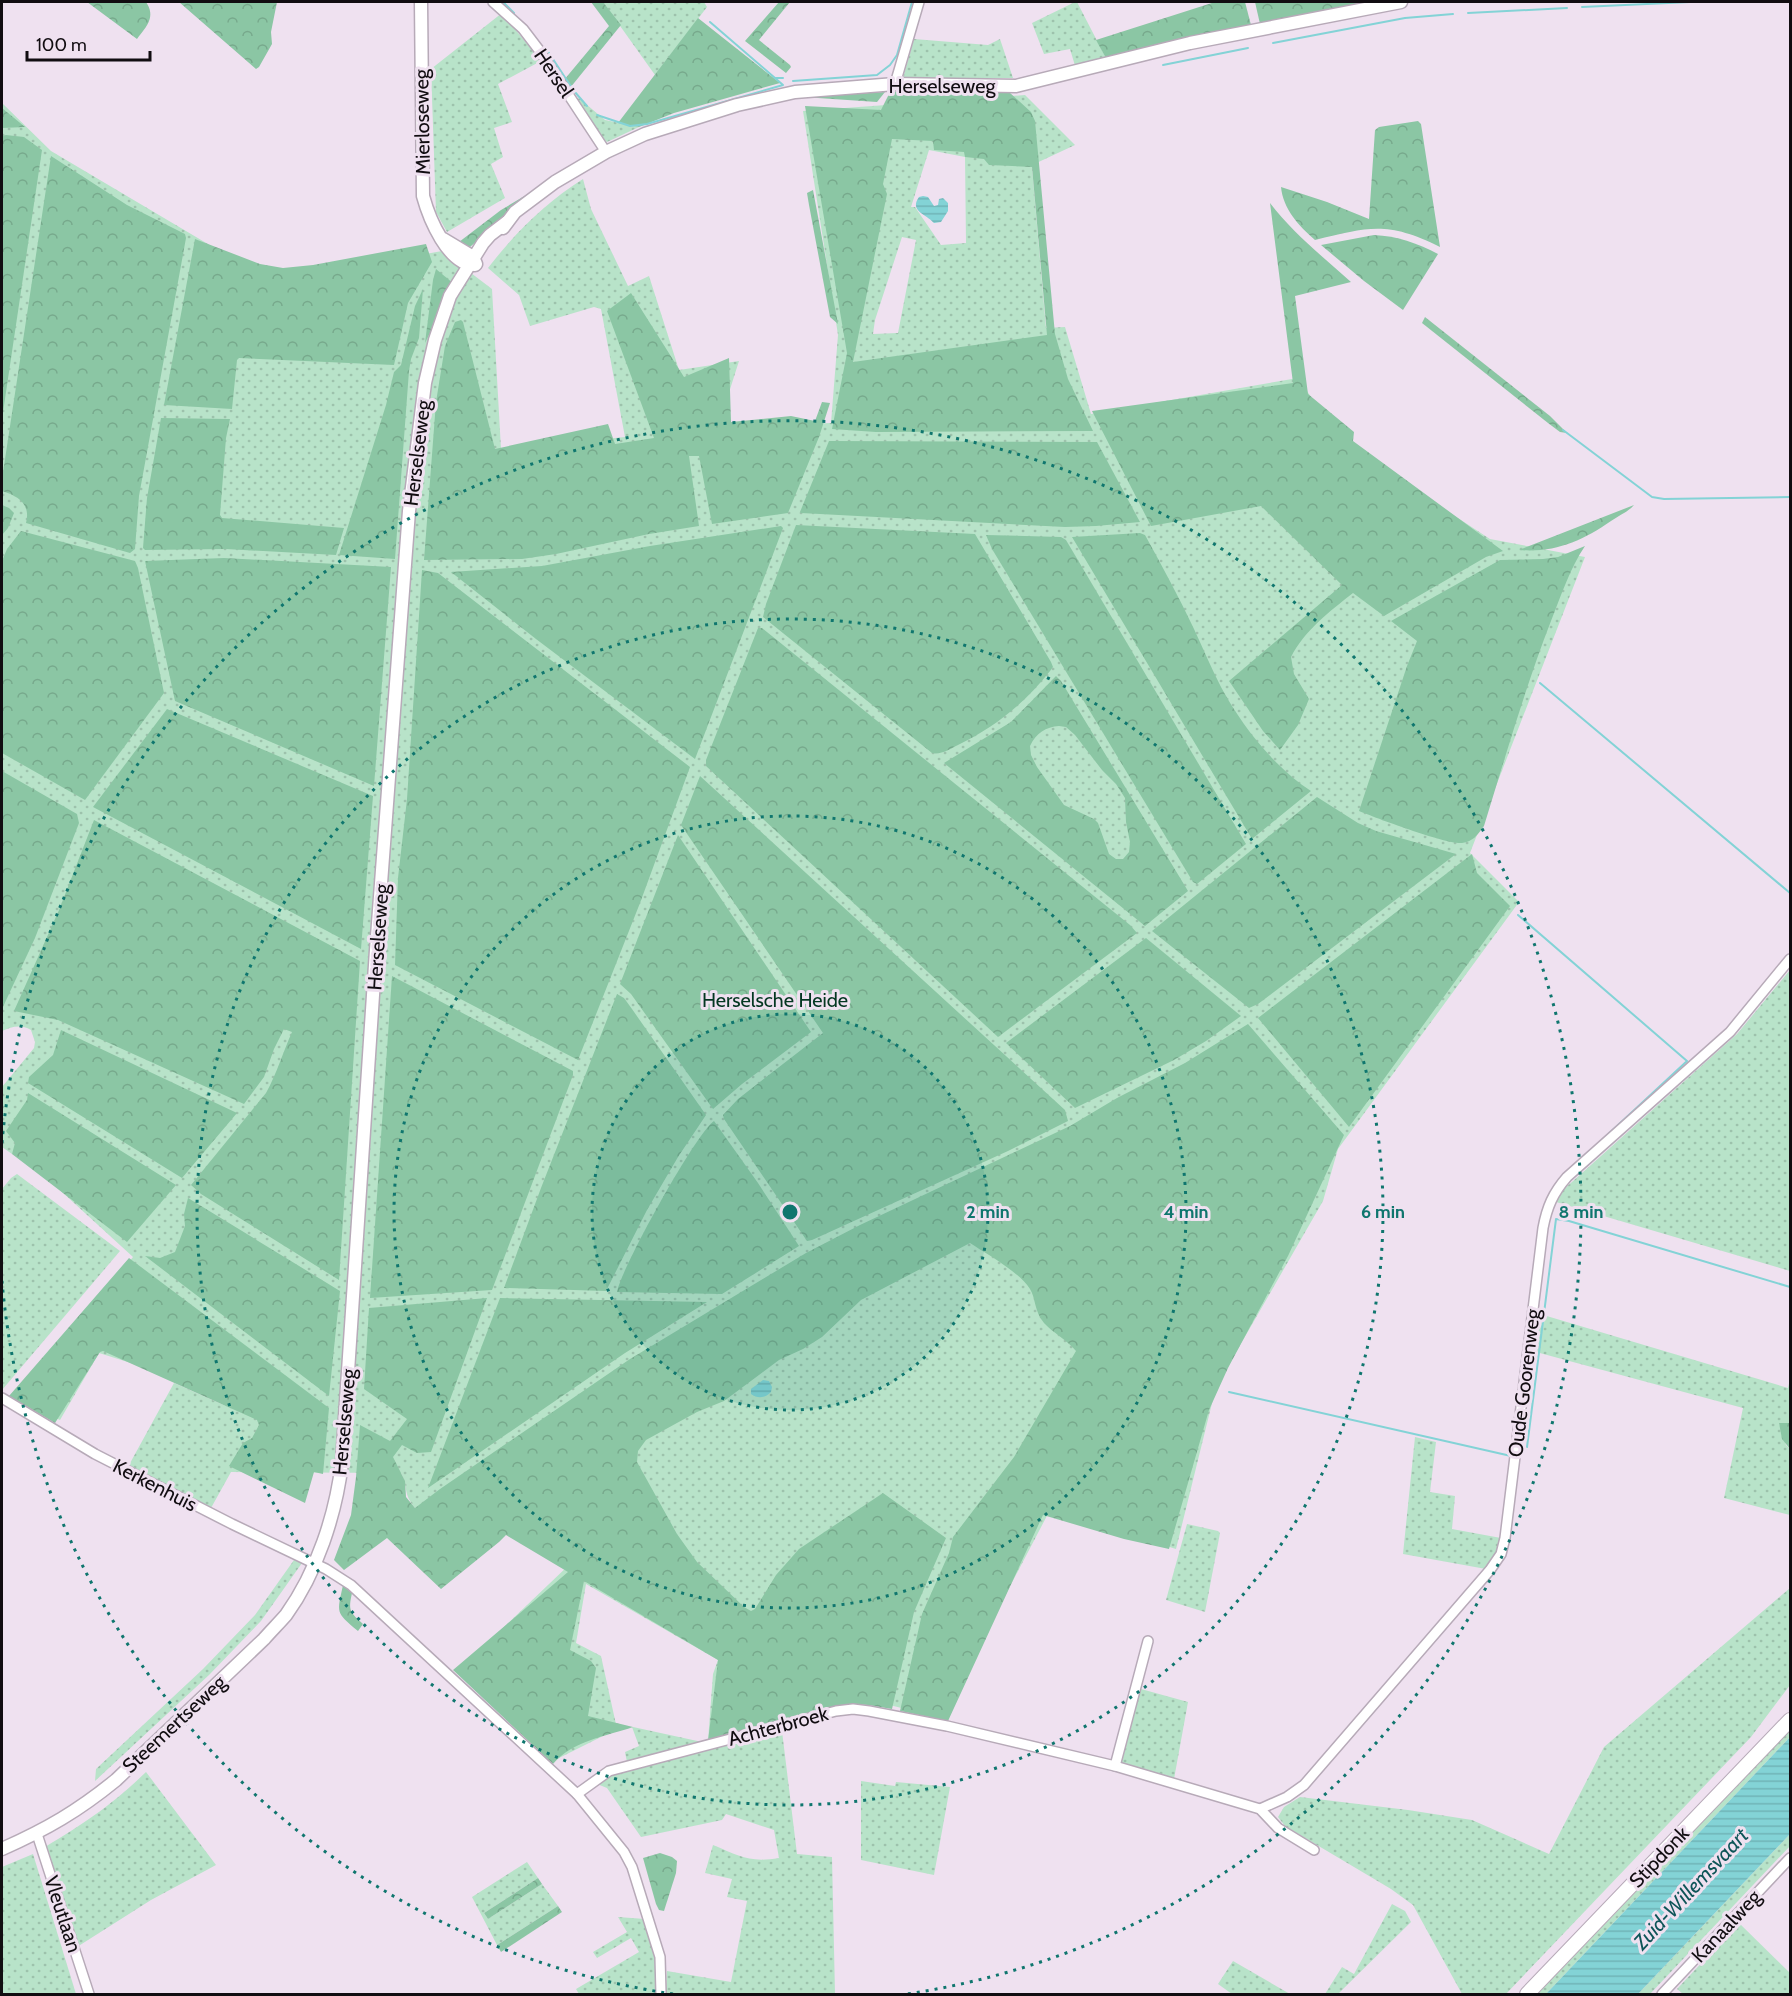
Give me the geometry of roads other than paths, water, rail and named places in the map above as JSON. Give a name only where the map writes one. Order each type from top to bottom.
[{"type":"main road","name":"Stipdonk","points":[[1527,1995],[1791,1719]]},
{"type":"street","name":"Mierloseweg","points":[[421,2],[423,196],[428,214],[448,249],[472,262]]},
{"type":"street","name":"Hersel","points":[[493,2],[523,29],[539,50],[606,152]]},
{"type":"street","points":[[895,84],[919,2]]},
{"type":"street","name":"Herselseweg","points":[[314,1564],[337,1494],[341,1468],[409,511],[425,383],[435,340],[450,296],[472,262],[515,212],[555,182],[606,152],[645,134],[737,105],[795,92],[895,84],[1016,86],[1190,43],[1401,2]]},
{"type":"street","name":"Oude Goorenweg","points":[[1260,1809],[1287,1797],[1304,1785],[1490,1570],[1501,1554],[1505,1538],[1543,1228],[1547,1207],[1555,1191],[1567,1177],[1730,1032],[1791,958]]},
{"type":"street","name":"Kerkenhuis","points":[[2,1398],[95,1454],[314,1564]]},
{"type":"street","points":[[314,1564],[351,1585],[577,1794],[624,1852],[632,1867],[660,1957],[661,1995]]},
{"type":"street","name":"Steemertseweg","points":[[2,1849],[37,1833],[81,1808],[116,1780],[257,1646],[285,1615],[314,1564]]},
{"type":"street","points":[[1115,1766],[1148,1641]]},
{"type":"street","name":"Achterbroek","points":[[577,1794],[609,1771],[836,1711],[853,1709],[947,1726],[1115,1766],[1260,1809],[1278,1828],[1314,1850]]},
{"type":"street","name":"Vleutlaan","points":[[37,1833],[89,1995]]},
{"type":"street","name":"Kanaalweg","points":[[1662,1995],[1791,1858]]},
{"type":"water","points":[[919,197],[928,197],[934,206],[938,205],[939,199],[943,198],[948,203],[948,211],[941,222],[934,223],[917,209],[916,202]]},
{"type":"water","points":[[763,1380],[769,1381],[772,1387],[771,1392],[761,1397],[751,1394],[751,1389]]},
{"type":"water","name":"Zuid-Willemsvaart","points":[[1790,1737],[1790,1834],[1638,1994],[1546,1994]]},
{"type":"waterway","points":[[503,2],[514,13]]},
{"type":"waterway","points":[[793,81],[877,75],[890,65],[897,55],[912,2]]},
{"type":"waterway","points":[[1582,7],[1690,2]]},
{"type":"waterway","points":[[1468,13],[1567,8]]},
{"type":"waterway","points":[[1273,43],[1405,18],[1453,14]]},
{"type":"waterway","points":[[710,22],[775,78]]},
{"type":"waterway","points":[[545,47],[574,91],[587,106]]},
{"type":"waterway","points":[[1163,65],[1248,48]]},
{"type":"waterway","points":[[597,115],[630,126],[647,124],[783,85],[775,78],[783,78]]},
{"type":"waterway","points":[[1563,430],[1652,497],[1664,499],[1790,497]]},
{"type":"waterway","points":[[1540,683],[1790,893]]},
{"type":"waterway","points":[[1518,915],[1687,1061],[1602,1140]]},
{"type":"waterway","points":[[1527,1447],[1556,1219],[1790,1287]]},
{"type":"waterway","points":[[1229,1392],[1511,1456],[1511,1454]]},
{"type":"park label","name":"Herselsche Heide","points":[[775,1000]]}]
